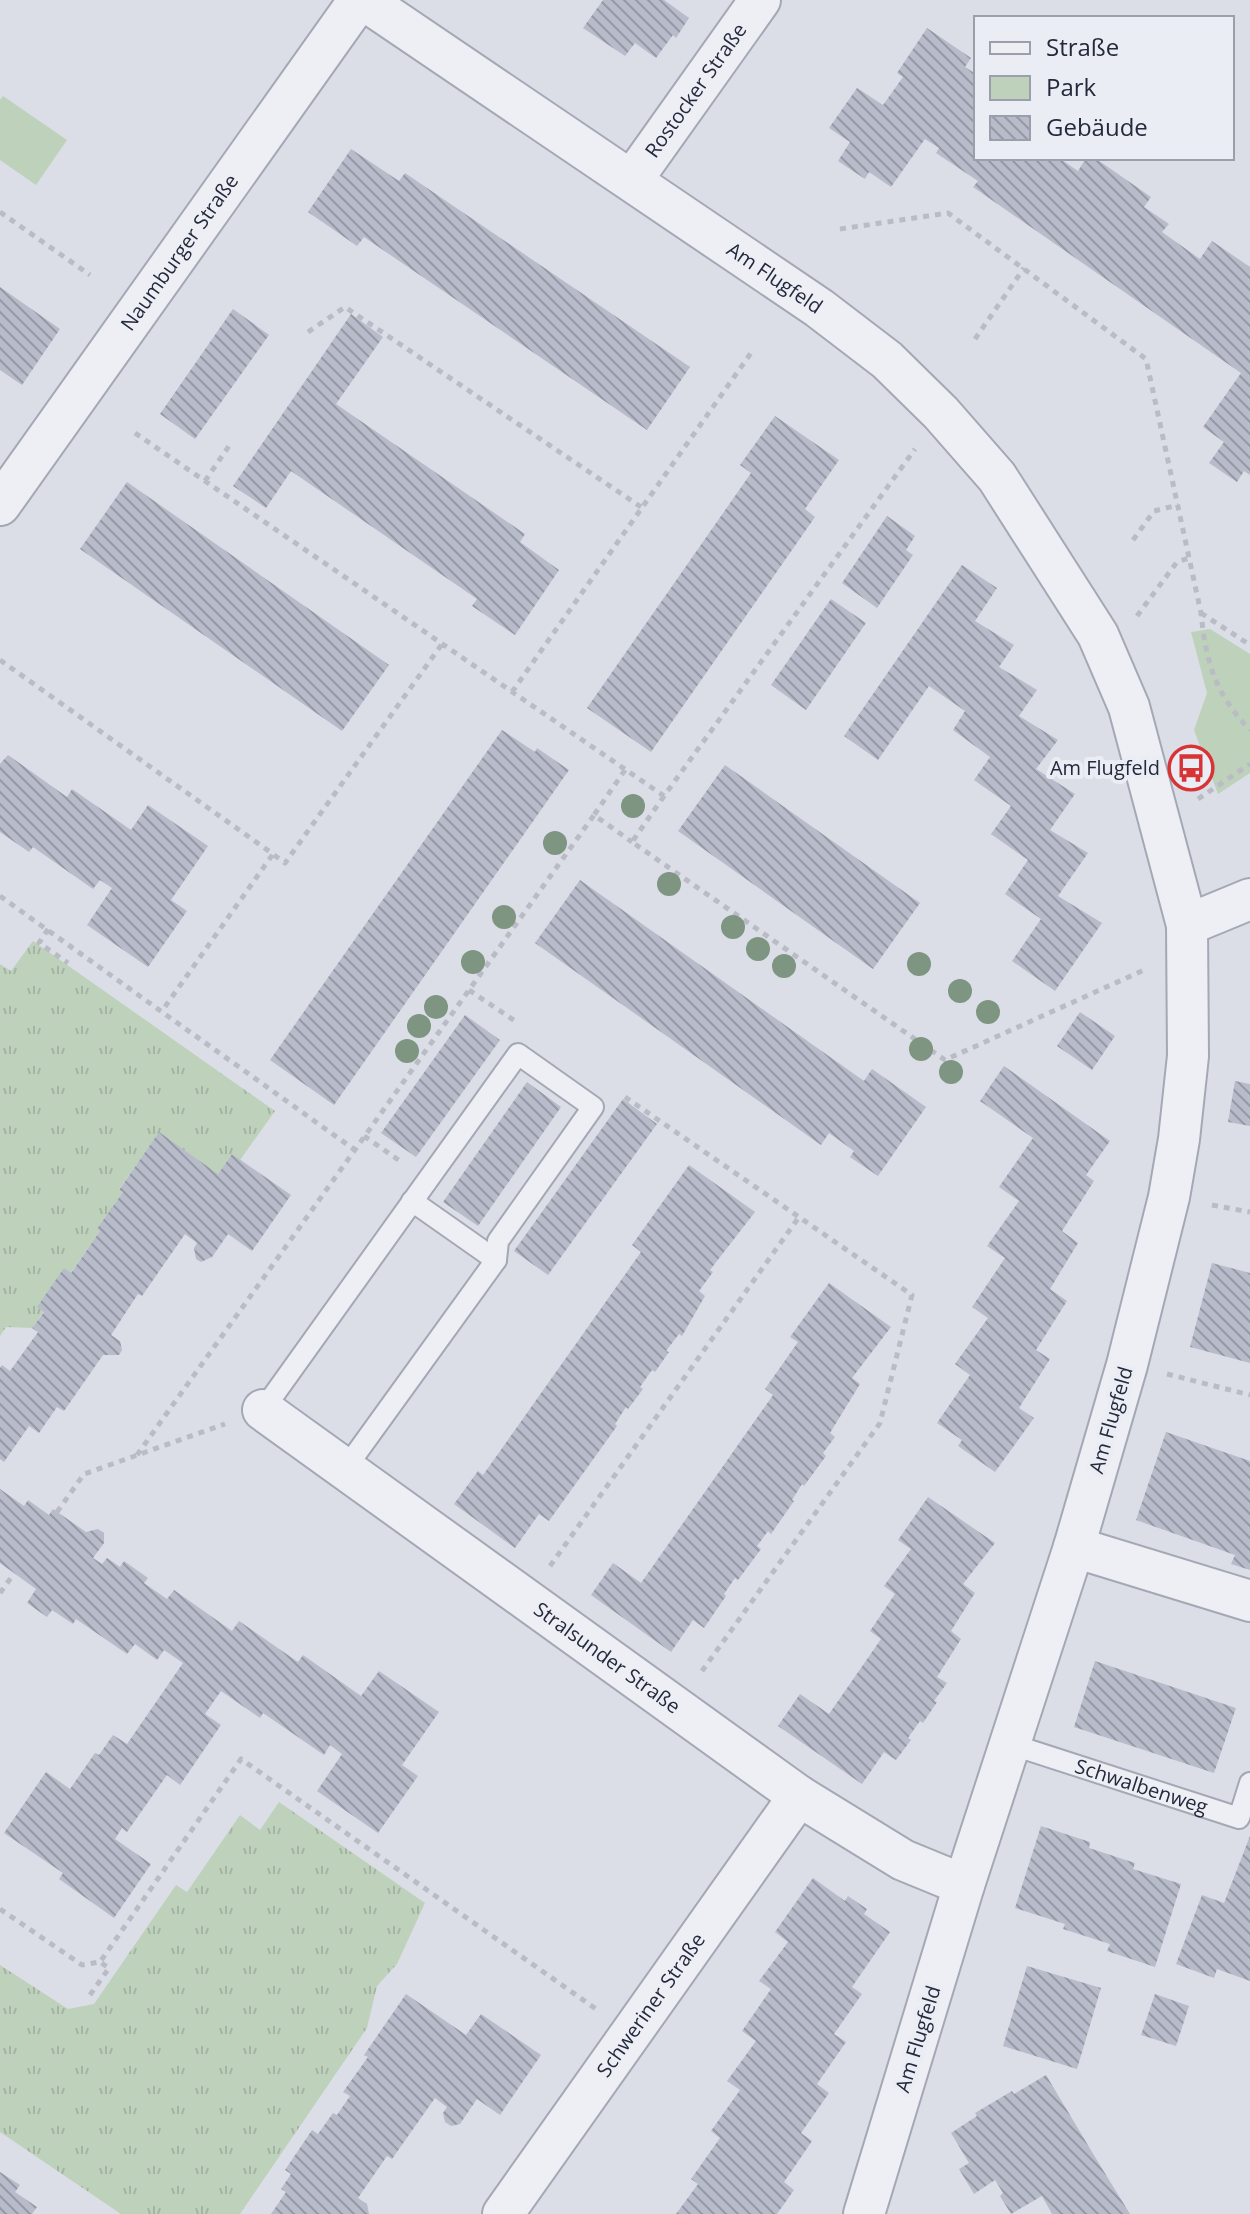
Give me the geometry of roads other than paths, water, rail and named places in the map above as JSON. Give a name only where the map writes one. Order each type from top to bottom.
[{"type":"street","name":"Am Flugfeld","points":[[362,0],[819,308],[887,360],[941,413],[997,477],[1098,635],[1129,707],[1186,938],[1188,1056],[1179,1139],[1169,1197],[1127,1365],[1074,1547],[964,1885],[864,2214]]},
{"type":"street","name":"Naumburger Straße","points":[[0,505],[362,0]]},
{"type":"street","name":"Rostocker Straße","points":[[632,180],[760,0]]},
{"type":"street","points":[[1186,938],[1250,899]]},
{"type":"street","name":"Stralsunder Straße","points":[[263,1410],[799,1796],[903,1860],[964,1885]]},
{"type":"street","points":[[1074,1547],[1250,1601]]},
{"type":"street","name":"Schweriner Straße","points":[[503,2214],[799,1796]]},
{"type":"lane","points":[[263,1410],[518,1054],[593,1107],[498,1241],[496,1260],[345,1469]]},
{"type":"lane","points":[[412,1201],[496,1260]]},
{"type":"lane","name":"Schwalbenweg","points":[[1010,1744],[1239,1818],[1250,1783]]},
{"type":"place","name":"Am Flugfeld","points":[[1191,768]]}]
